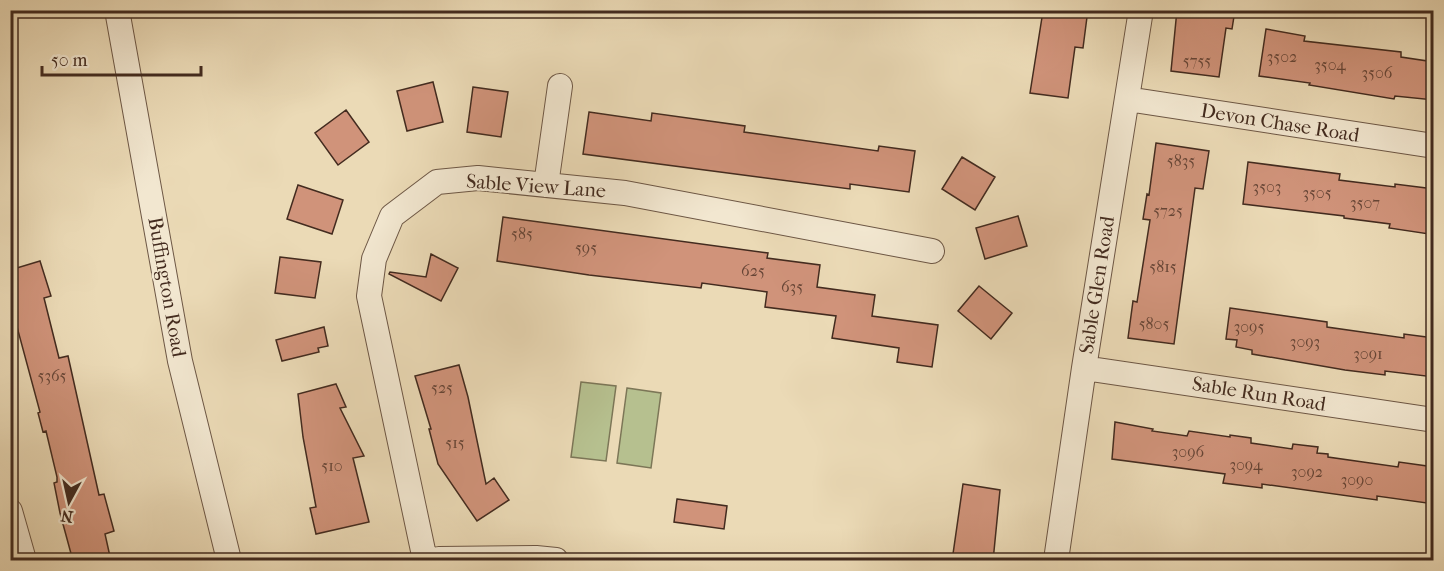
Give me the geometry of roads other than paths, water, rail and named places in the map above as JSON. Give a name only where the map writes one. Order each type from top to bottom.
[{"type":"street","name":"Buffington Road","points":[[117,10],[180,360],[229,561]]},
{"type":"street","name":"Sable Glen Road","points":[[1056,561],[1141,10]]},
{"type":"street","points":[[546,185],[560,86]]},
{"type":"street","name":"Devon Chase Road","points":[[1127,99],[1434,146]]},
{"type":"street","name":"Sable View Lane","points":[[425,561],[369,296],[374,259],[392,216],[437,182],[478,178],[625,193],[932,251]]},
{"type":"street","name":"Sable Run Road","points":[[1084,368],[1434,420]]},
{"type":"street","points":[[10,511],[24,561]]},
{"type":"street","points":[[435,561],[439,559],[536,558],[556,561]]}]
